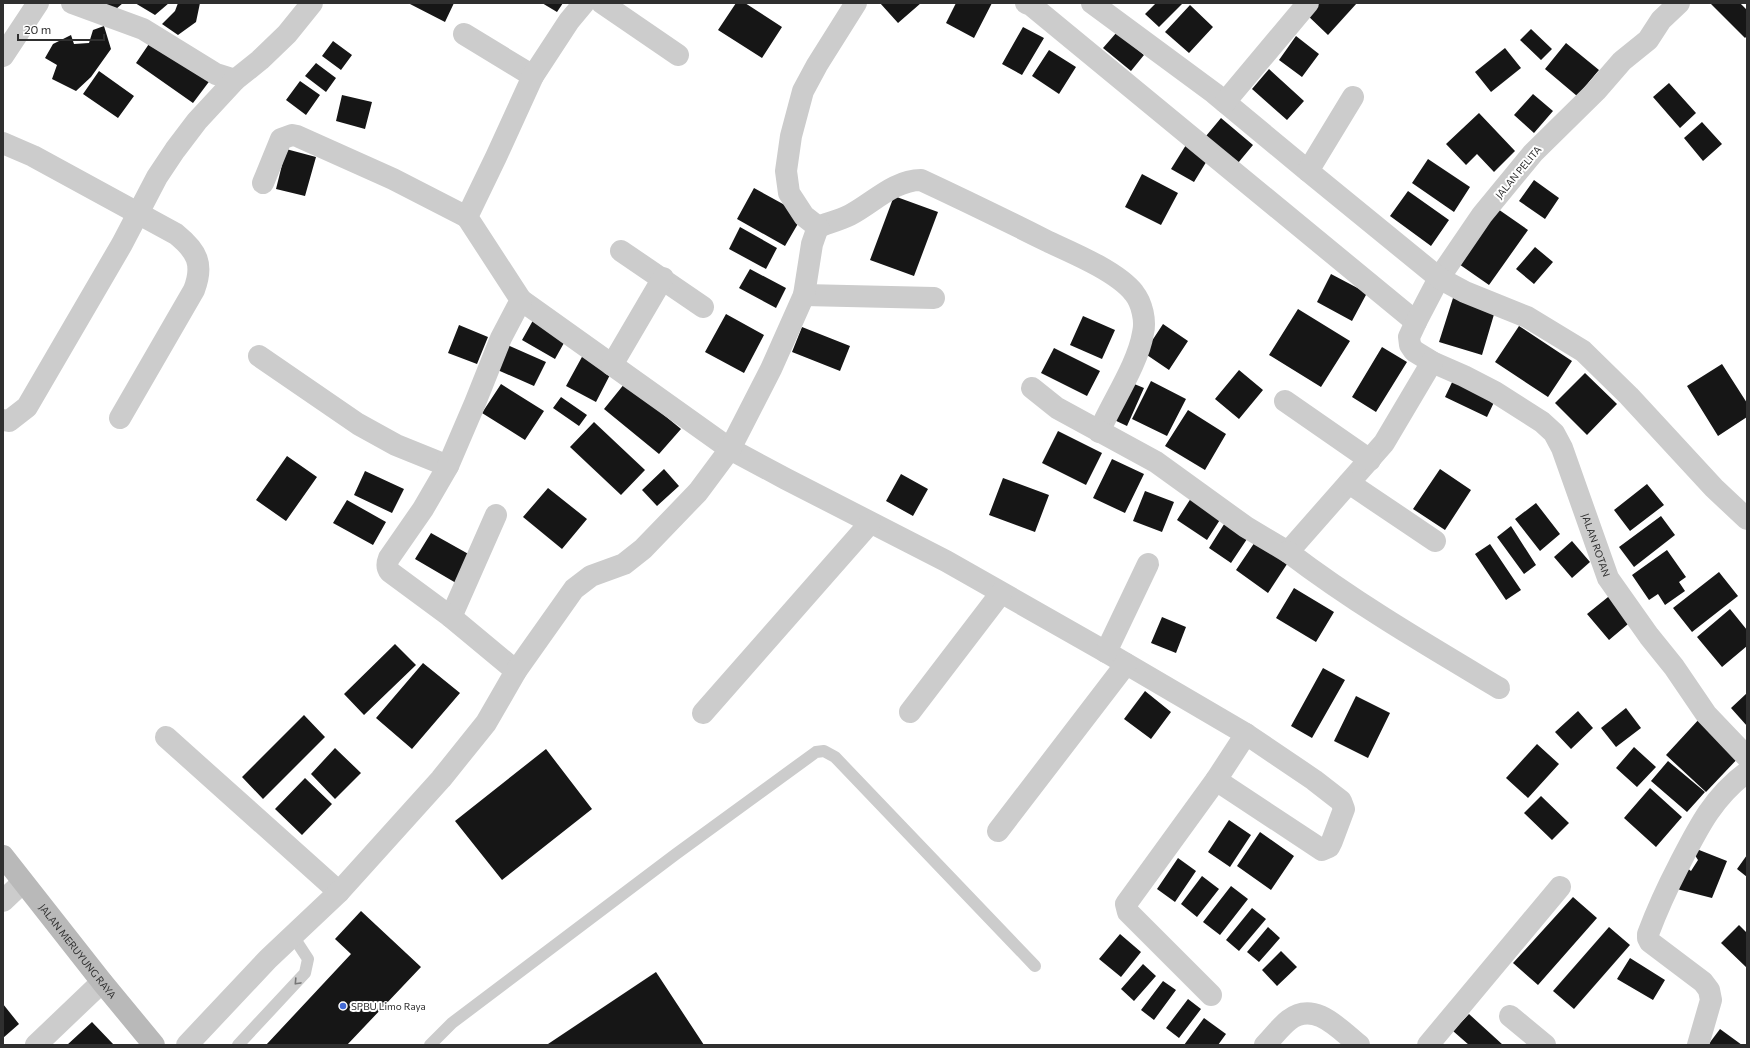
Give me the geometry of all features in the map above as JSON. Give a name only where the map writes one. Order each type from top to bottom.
[{"type":"main road","name":"JALAN MERUYUNG RAYA","points":[[3,856],[102,982],[154,1045]]},
{"type":"street","points":[[3,56],[38,3]]},
{"type":"street","points":[[72,3],[143,29],[216,74],[235,80]]},
{"type":"street","points":[[3,420],[9,421],[27,407],[122,244],[157,177],[175,150],[197,121],[235,80],[260,60],[287,34],[312,3]]},
{"type":"street","points":[[467,217],[533,76],[569,21],[584,3]]},
{"type":"street","points":[[602,3],[678,55]]},
{"type":"street","points":[[818,227],[804,216],[789,194],[786,171],[791,136],[803,91],[817,65],[856,3]]},
{"type":"street","points":[[1092,3],[1225,102],[1439,278],[1466,292],[1527,317],[1583,351],[1629,396],[1714,488],[1747,519]]},
{"type":"street","points":[[1225,102],[1308,3]]},
{"type":"street","name":"JALAN PELITA","points":[[1432,362],[1414,351],[1410,345],[1409,337],[1439,278],[1482,215],[1533,153],[1622,62],[1648,40],[1661,20],[1679,3]]},
{"type":"street","points":[[1030,4],[1416,322]]},
{"type":"street","points":[[464,34],[533,76]]},
{"type":"street","points":[[1308,171],[1353,97]]},
{"type":"street","points":[[263,183],[278,144],[286,137],[297,136],[393,179],[467,217],[521,300],[730,448],[870,523],[907,540],[1106,652],[1246,734],[1314,780],[1341,801],[1344,812],[1329,847],[1326,849],[1319,848],[1216,780]]},
{"type":"street","points":[[3,142],[33,156],[138,213],[184,240],[196,258],[200,268],[194,290],[120,418]]},
{"type":"street","points":[[818,227],[846,217],[880,195],[906,182],[921,180],[1094,264],[1125,283],[1135,293],[1140,304],[1144,318],[1144,332],[1135,358],[1099,432]]},
{"type":"street","points":[[187,1045],[293,936],[339,892],[441,779],[486,723],[516,671],[574,589],[591,576],[624,564],[643,550],[698,492],[730,448],[771,369],[804,295],[812,244],[818,227]]},
{"type":"street","points":[[621,251],[663,278],[703,307]]},
{"type":"street","points":[[612,365],[663,278]]},
{"type":"street","points":[[804,295],[934,298]]},
{"type":"street","points":[[516,671],[451,617],[390,572],[387,568],[387,564],[389,558],[424,509],[448,466],[476,403],[501,338],[521,300]]},
{"type":"street","points":[[258,356],[358,424],[396,445],[448,466]]},
{"type":"street","points":[[1288,552],[1384,444],[1432,362]]},
{"type":"street","name":"JALAN ROTAN","points":[[1432,362],[1495,392],[1542,422],[1554,433],[1562,448],[1608,578],[1649,636],[1674,667],[1706,714],[1747,757]]},
{"type":"street","points":[[1032,388],[1057,408],[1156,462],[1246,527],[1288,552],[1315,573],[1363,606],[1499,688]]},
{"type":"street","points":[[1285,401],[1370,460]]},
{"type":"street","points":[[1350,483],[1435,541]]},
{"type":"street","points":[[451,617],[496,515]]},
{"type":"street","points":[[703,713],[870,523]]},
{"type":"street","points":[[1106,652],[1148,564]]},
{"type":"street","points":[[910,712],[1001,593]]},
{"type":"street","points":[[998,832],[1126,664]]},
{"type":"street","points":[[1211,995],[1128,912],[1126,904],[1216,780],[1246,734]]},
{"type":"street","points":[[166,737],[339,892]]},
{"type":"street","points":[[1698,1045],[1711,1000],[1709,990],[1703,982],[1650,942],[1648,934],[1661,900],[1710,808],[1728,788],[1747,772]]},
{"type":"street","points":[[3,901],[23,882]]},
{"type":"street","points":[[1428,1045],[1560,887]]},
{"type":"street","points":[[36,1045],[102,982]]},
{"type":"street","points":[[1265,1045],[1290,1020],[1306,1013],[1318,1014],[1325,1018],[1359,1045]]},
{"type":"street","points":[[1510,1016],[1534,1042]]},
{"type":"lane","points":[[430,1045],[452,1023],[676,854],[816,752],[824,752],[835,757],[1035,966]]},
{"type":"lane","points":[[238,1045],[305,973],[308,959],[293,936]]},
{"type":"building","points":[[103,3],[123,3],[116,9]]},
{"type":"building","points":[[135,3],[169,3],[155,15]]},
{"type":"building","points":[[178,3],[200,3],[196,22],[178,35],[162,24],[175,11]]},
{"type":"building","points":[[408,3],[454,3],[445,22]]},
{"type":"building","points":[[542,3],[563,3],[557,12]]},
{"type":"building","points":[[736,3],[745,3],[782,27],[762,58],[718,30]]},
{"type":"building","points":[[880,3],[921,3],[898,23]]},
{"type":"building","points":[[956,3],[992,3],[974,38],[946,23]]},
{"type":"building","points":[[1156,3],[1183,3],[1159,27],[1145,14]]},
{"type":"building","points":[[1314,3],[1357,3],[1328,35],[1305,13]]},
{"type":"building","points":[[1740,3],[1747,10],[1747,36],[1745,38],[1711,4]]},
{"type":"building","points":[[1190,5],[1213,27],[1189,53],[1165,32]]},
{"type":"building","points":[[104,26],[111,49],[91,77],[76,91],[52,79],[57,65],[45,58],[53,44],[71,35],[74,44],[89,43],[93,30]]},
{"type":"building","points":[[1023,27],[1044,38],[1022,75],[1002,64]]},
{"type":"building","points":[[1531,29],[1552,49],[1541,60],[1520,40]]},
{"type":"building","points":[[1117,32],[1144,55],[1131,71],[1103,48]]},
{"type":"building","points":[[1296,36],[1319,54],[1302,77],[1279,60]]},
{"type":"building","points":[[153,38],[211,79],[193,103],[136,63]]},
{"type":"building","points":[[333,41],[352,55],[341,70],[322,56]]},
{"type":"building","points":[[1566,43],[1599,70],[1577,96],[1545,69]]},
{"type":"building","points":[[1505,48],[1521,68],[1491,92],[1475,72]]},
{"type":"building","points":[[1049,50],[1076,67],[1059,94],[1032,76]]},
{"type":"building","points":[[316,63],[336,78],[326,92],[305,76]]},
{"type":"building","points":[[1269,69],[1304,101],[1287,120],[1252,89]]},
{"type":"building","points":[[99,71],[134,96],[118,118],[83,94]]},
{"type":"building","points":[[300,81],[320,95],[306,115],[286,100]]},
{"type":"building","points":[[1669,83],[1696,113],[1680,128],[1653,97]]},
{"type":"building","points":[[1533,94],[1553,111],[1534,133],[1514,115]]},
{"type":"building","points":[[342,95],[372,102],[365,129],[336,121]]},
{"type":"building","points":[[1479,113],[1515,151],[1494,172],[1477,154],[1466,165],[1446,144]]},
{"type":"building","points":[[1221,118],[1253,145],[1238,163],[1206,136]]},
{"type":"building","points":[[1702,122],[1722,144],[1703,161],[1684,138]]},
{"type":"building","points":[[1186,145],[1208,159],[1194,182],[1171,169]]},
{"type":"building","points":[[286,149],[316,157],[305,196],[276,189]]},
{"type":"building","points":[[1428,159],[1470,187],[1454,212],[1412,183]]},
{"type":"building","points":[[1142,174],[1178,193],[1161,225],[1125,207]]},
{"type":"building","points":[[1534,180],[1559,198],[1545,219],[1519,201]]},
{"type":"building","points":[[754,188],[803,215],[785,246],[737,219]]},
{"type":"building","points":[[1408,191],[1449,220],[1431,246],[1390,216]]},
{"type":"building","points":[[894,196],[938,212],[914,276],[870,260]]},
{"type":"building","points":[[1495,207],[1528,230],[1489,285],[1456,262]]},
{"type":"building","points":[[740,227],[777,248],[766,269],[729,249]]},
{"type":"building","points":[[1535,247],[1553,262],[1534,284],[1516,269]]},
{"type":"building","points":[[750,269],[786,288],[776,308],[739,288]]},
{"type":"building","points":[[1331,274],[1367,293],[1352,321],[1317,302]]},
{"type":"building","points":[[1453,298],[1495,311],[1482,355],[1439,342]]},
{"type":"building","points":[[1298,309],[1350,341],[1321,387],[1269,355]]},
{"type":"building","points":[[726,314],[764,335],[744,373],[705,352]]},
{"type":"building","points":[[536,315],[569,334],[555,359],[522,340]]},
{"type":"building","points":[[1083,316],[1115,330],[1102,359],[1070,345]]},
{"type":"building","points":[[1163,324],[1188,341],[1169,370],[1144,353]]},
{"type":"building","points":[[459,325],[488,337],[477,364],[448,353]]},
{"type":"building","points":[[1519,326],[1572,361],[1548,397],[1495,362]]},
{"type":"building","points":[[802,327],[850,346],[840,371],[792,352]]},
{"type":"building","points":[[505,344],[546,362],[534,386],[493,368]]},
{"type":"building","points":[[1382,347],[1407,362],[1376,412],[1352,397]]},
{"type":"building","points":[[1054,348],[1100,371],[1087,396],[1041,373]]},
{"type":"building","points":[[583,355],[612,371],[596,402],[566,386]]},
{"type":"building","points":[[1722,364],[1747,403],[1747,417],[1718,436],[1687,386]]},
{"type":"building","points":[[1239,370],[1263,390],[1239,419],[1215,399]]},
{"type":"building","points":[[1585,373],[1617,404],[1587,435],[1555,403]]},
{"type":"building","points":[[1455,376],[1497,396],[1487,417],[1445,397]]},
{"type":"building","points":[[1127,381],[1144,388],[1127,426],[1110,418]]},
{"type":"building","points":[[1151,381],[1186,399],[1167,436],[1132,419]]},
{"type":"building","points":[[625,383],[681,429],[659,454],[604,409]]},
{"type":"building","points":[[501,384],[544,411],[525,440],[482,413]]},
{"type":"building","points":[[561,397],[587,415],[579,426],[553,408]]},
{"type":"building","points":[[1188,410],[1226,434],[1205,470],[1165,446]]},
{"type":"building","points":[[594,422],[645,470],[621,495],[570,447]]},
{"type":"building","points":[[1058,431],[1102,453],[1086,485],[1042,463]]},
{"type":"building","points":[[287,456],[317,477],[286,521],[256,500]]},
{"type":"building","points":[[1112,459],[1144,474],[1125,513],[1093,498]]},
{"type":"building","points":[[664,469],[679,486],[657,506],[642,490]]},
{"type":"building","points":[[1440,469],[1471,490],[1445,530],[1413,509]]},
{"type":"building","points":[[365,471],[404,489],[392,513],[354,495]]},
{"type":"building","points":[[901,474],[928,489],[913,516],[886,501]]},
{"type":"building","points":[[1003,478],[1049,495],[1035,532],[989,515]]},
{"type":"building","points":[[1647,484],[1664,505],[1630,531],[1614,510]]},
{"type":"building","points":[[548,488],[587,519],[562,549],[523,517]]},
{"type":"building","points":[[1145,491],[1174,502],[1162,532],[1133,521]]},
{"type":"building","points":[[1193,495],[1223,515],[1207,540],[1177,520]]},
{"type":"building","points":[[347,500],[386,522],[373,545],[333,523]]},
{"type":"building","points":[[1536,503],[1560,534],[1540,551],[1515,519]]},
{"type":"building","points":[[1661,516],[1675,535],[1634,567],[1619,547]]},
{"type":"building","points":[[1228,518],[1251,533],[1231,563],[1209,548]]},
{"type":"building","points":[[1511,526],[1536,565],[1524,574],[1497,537]]},
{"type":"building","points":[[431,533],[472,556],[456,583],[415,559]]},
{"type":"building","points":[[1259,536],[1291,558],[1268,593],[1236,570]]},
{"type":"building","points":[[1572,541],[1590,562],[1572,578],[1554,557]]},
{"type":"building","points":[[1490,544],[1521,590],[1506,600],[1475,554]]},
{"type":"building","points":[[1667,550],[1686,577],[1679,582],[1685,591],[1665,605],[1658,594],[1649,600],[1632,575]]},
{"type":"building","points":[[1719,572],[1738,596],[1692,632],[1673,608]]},
{"type":"building","points":[[1294,588],[1334,612],[1316,642],[1276,618]]},
{"type":"building","points":[[1613,593],[1634,619],[1609,640],[1587,614]]},
{"type":"building","points":[[1730,609],[1747,630],[1747,646],[1722,667],[1697,637]]},
{"type":"building","points":[[1162,617],[1186,627],[1176,653],[1151,643]]},
{"type":"building","points":[[395,644],[416,665],[364,715],[344,694]]},
{"type":"building","points":[[423,663],[460,693],[412,749],[376,718]]},
{"type":"building","points":[[1323,668],[1345,680],[1312,738],[1291,726]]},
{"type":"building","points":[[1145,691],[1171,712],[1151,739],[1124,719]]},
{"type":"building","points":[[1747,693],[1747,726],[1731,708]]},
{"type":"building","points":[[1356,696],[1390,713],[1368,758],[1334,741]]},
{"type":"building","points":[[1626,708],[1641,728],[1616,747],[1601,728]]},
{"type":"building","points":[[1578,711],[1593,728],[1571,749],[1555,732]]},
{"type":"building","points":[[304,715],[325,737],[263,799],[242,777]]},
{"type":"building","points":[[1701,717],[1742,754],[1706,792],[1666,755]]},
{"type":"building","points":[[1537,744],[1559,764],[1528,798],[1506,778]]},
{"type":"building","points":[[1634,747],[1656,767],[1637,787],[1616,768]]},
{"type":"building","points":[[335,748],[361,773],[335,799],[311,774]]},
{"type":"building","points":[[546,749],[592,809],[502,880],[455,821]]},
{"type":"building","points":[[1668,761],[1705,792],[1687,812],[1651,781]]},
{"type":"building","points":[[305,778],[332,804],[302,835],[275,809]]},
{"type":"building","points":[[1650,788],[1682,817],[1656,847],[1624,818]]},
{"type":"building","points":[[1541,796],[1569,823],[1552,840],[1524,813]]},
{"type":"building","points":[[1229,820],[1251,835],[1230,867],[1208,852]]},
{"type":"building","points":[[1260,832],[1294,856],[1271,890],[1237,866]]},
{"type":"building","points":[[1689,846],[1727,861],[1712,898],[1669,887],[1683,865],[1691,871],[1698,860]]},
{"type":"building","points":[[1747,855],[1747,877],[1737,869]]},
{"type":"building","points":[[1178,858],[1196,871],[1175,902],[1157,889]]},
{"type":"building","points":[[1202,876],[1219,889],[1197,917],[1181,904]]},
{"type":"building","points":[[1231,886],[1248,899],[1220,935],[1203,922]]},
{"type":"building","points":[[1573,897],[1597,918],[1538,985],[1513,963]]},
{"type":"building","points":[[1252,908],[1266,919],[1239,951],[1226,940]]},
{"type":"building","name":"SPBU Limo Raya","points":[[361,911],[421,967],[347,1045],[266,1045],[351,954],[335,939]]},
{"type":"building","points":[[1739,925],[1747,933],[1747,968],[1721,943]]},
{"type":"building","points":[[1268,927],[1280,938],[1259,962],[1247,952]]},
{"type":"building","points":[[1609,927],[1630,945],[1574,1009],[1553,991]]},
{"type":"building","points":[[1120,934],[1141,952],[1121,977],[1099,959]]},
{"type":"building","points":[[1281,951],[1297,967],[1277,986],[1262,970]]},
{"type":"building","points":[[1630,958],[1665,980],[1653,1000],[1617,979]]},
{"type":"building","points":[[1143,964],[1156,976],[1134,1001],[1121,989]]},
{"type":"building","points":[[656,972],[704,1045],[548,1044]]},
{"type":"building","points":[[1163,981],[1176,990],[1154,1020],[1141,1010]]},
{"type":"building","points":[[1188,999],[1201,1009],[1179,1038],[1166,1028]]},
{"type":"building","points":[[3,1004],[19,1024],[3,1038]]},
{"type":"building","points":[[1469,1014],[1503,1045],[1469,1045],[1453,1031]]},
{"type":"building","points":[[1204,1018],[1226,1034],[1218,1045],[1184,1045]]},
{"type":"building","points":[[92,1022],[114,1045],[67,1045]]},
{"type":"building","points":[[1720,1029],[1742,1045],[1708,1045]]},
{"type":"place","name":"SPBU Limo Raya","points":[[343,1006]]}]
